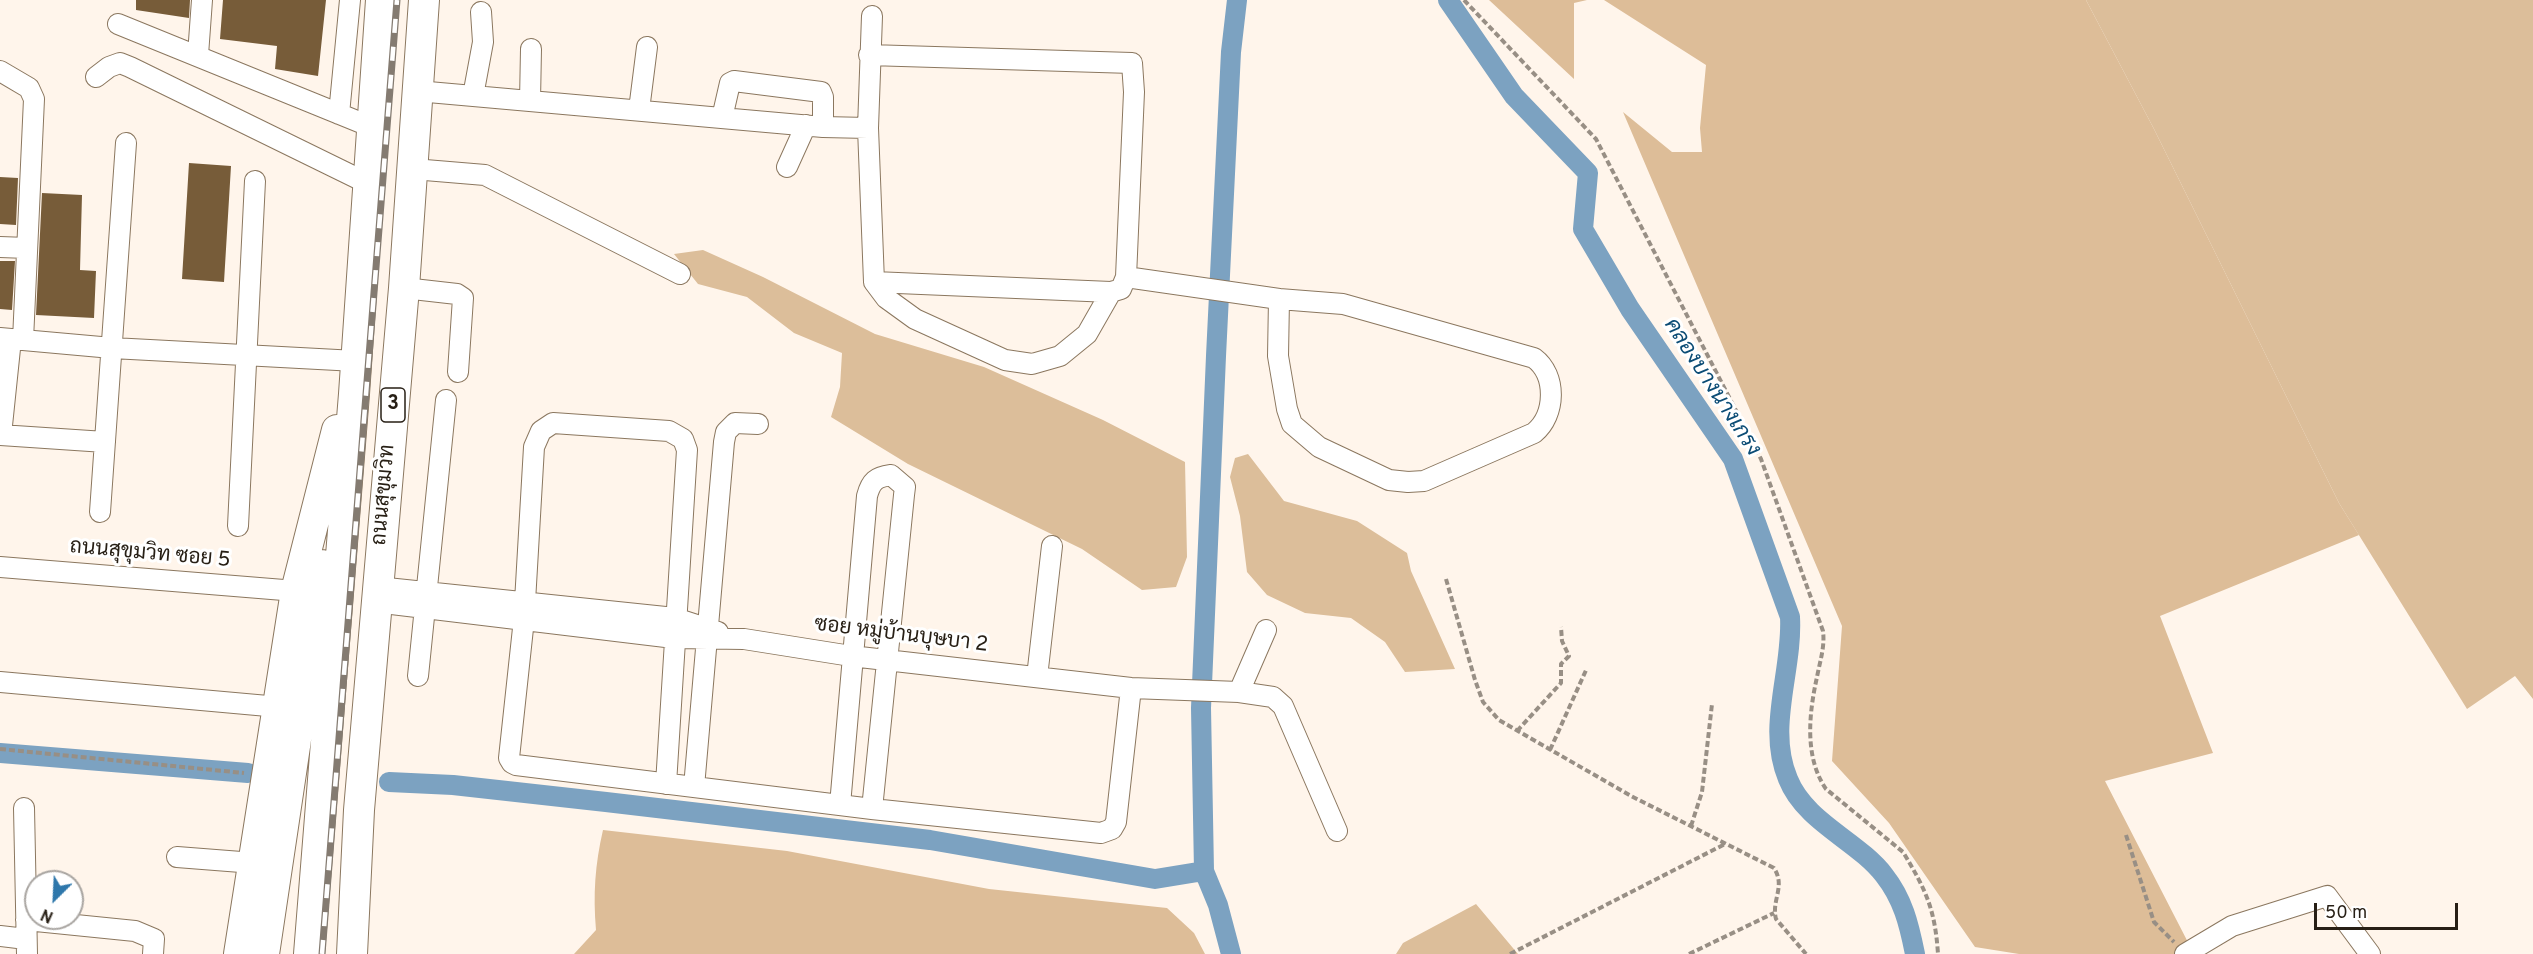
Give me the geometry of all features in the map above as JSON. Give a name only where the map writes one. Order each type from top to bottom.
[{"type":"highway","name":"ถนนสุขุมวิท","points":[[309,954],[374,128],[381,0]]},
{"type":"highway","name":"ถนนสุขุมวิท","points":[[352,954],[359,810],[404,288],[424,0]]},
{"type":"highway","points":[[362,287],[404,288]]},
{"type":"highway","points":[[239,954],[296,591],[310,531],[355,374]]},
{"type":"highway","points":[[264,954],[307,657],[355,374]]},
{"type":"street","points":[[198,56],[202,0]]},
{"type":"street","points":[[339,114],[350,0]]},
{"type":"street","points":[[473,96],[483,42],[481,12]]},
{"type":"street","points":[[872,16],[868,128],[874,282],[886,298],[915,319],[1005,360],[1032,364],[1060,356],[1087,334],[1111,292]]},
{"type":"street","points":[[118,24],[374,128]]},
{"type":"street","points":[[639,111],[647,47]]},
{"type":"street","points":[[530,101],[531,49]]},
{"type":"street","points":[[869,55],[1132,63],[1134,92],[1126,277],[1121,289],[1111,292],[874,282]]},
{"type":"street","points":[[96,77],[109,67],[120,63],[369,184]]},
{"type":"street","points":[[0,71],[29,88],[34,99],[27,249],[11,339],[0,435],[105,442]]},
{"type":"street","points":[[722,118],[730,83],[734,81],[821,92],[823,97],[814,126],[787,167]]},
{"type":"street","points":[[417,90],[814,126],[868,128]]},
{"type":"street","points":[[100,512],[126,143]]},
{"type":"street","points":[[413,169],[485,176],[680,274]]},
{"type":"street","points":[[238,526],[255,181]]},
{"type":"street","points":[[0,247],[27,249]]},
{"type":"street","points":[[1126,277],[1231,290],[1279,299],[1343,304],[1534,358],[1545,365],[1550,375],[1552,392],[1542,426],[1508,445],[1424,481],[1389,480],[1319,447],[1292,424],[1278,356],[1279,299]]},
{"type":"street","points":[[404,288],[457,294],[463,298],[458,372]]},
{"type":"street","points":[[11,339],[112,348],[246,354],[355,374]]},
{"type":"street","points":[[418,676],[446,400]]},
{"type":"street","points":[[666,784],[687,450],[683,439],[669,431],[553,423],[541,431],[534,447],[525,610],[509,758],[512,763],[666,784],[872,809],[1101,832],[1112,829],[1116,822],[1131,688]]},
{"type":"street","points":[[694,787],[706,633],[726,432],[735,423],[758,424]]},
{"type":"street","points":[[840,805],[851,656],[867,496],[870,484],[879,476],[891,475],[904,487],[872,809]]},
{"type":"street","points":[[1037,677],[1052,546]]},
{"type":"street","name":"ถนนสุขุมวิท ซอย 5","points":[[0,567],[296,591]]},
{"type":"street","name":"ซอย หมู่บ้านบุษบา 2","points":[[376,594],[675,628],[851,656],[887,658],[1131,688],[1218,690],[1273,697],[1283,706],[1337,831]]},
{"type":"street","points":[[1239,692],[1266,630]]},
{"type":"street","points":[[0,682],[279,707]]},
{"type":"street","points":[[24,808],[26,938]]},
{"type":"street","points":[[177,857],[254,863]]},
{"type":"street","points":[[2185,954],[2232,926],[2327,896],[2370,954]]},
{"type":"street","points":[[0,936],[26,938],[135,931],[154,939],[153,954]]},
{"type":"path","points":[[1464,0],[1596,139],[1761,459],[1823,631],[1824,648],[1814,693],[1811,727],[1813,762],[1817,776],[1826,789],[1903,852],[1911,863],[1932,906],[1938,954]]},
{"type":"path","points":[[1446,579],[1483,702],[1499,720],[1691,826],[1774,868],[1779,875],[1781,891],[1774,913],[1689,954]]},
{"type":"path","points":[[1517,731],[1561,682],[1561,664],[1569,656],[1562,642],[1561,627]]},
{"type":"path","points":[[1550,750],[1587,668]]},
{"type":"path","points":[[1691,826],[1702,792],[1712,704]]},
{"type":"path","points":[[0,749],[268,774]]},
{"type":"path","points":[[2126,835],[2154,922],[2185,954]]},
{"type":"path","points":[[1510,954],[1726,843]]},
{"type":"path","points":[[1774,913],[1806,954]]},
{"type":"shaded area","points":[[1489,0],[1587,0],[1574,3],[1574,79]]},
{"type":"shaded area","points":[[1604,0],[2086,0],[2154,129],[2339,503],[2359,535],[2160,616],[2213,753],[2105,781],[2194,954],[2019,954],[1975,947],[1889,823],[1832,761],[1842,626],[1623,112],[1672,152],[1702,152],[1700,128],[1706,65]]},
{"type":"shaded area","points":[[2086,0],[2533,0],[2533,699],[2515,676],[2467,709],[2339,503],[2154,129]]},
{"type":"shaded area","points":[[703,250],[763,277],[875,334],[984,367],[1103,420],[1185,462],[1187,557],[1176,587],[1142,590],[1082,549],[908,464],[831,417],[840,387],[842,353],[794,333],[747,297],[698,284],[674,254]]},
{"type":"shaded area","points":[[1248,454],[1284,501],[1357,521],[1407,553],[1411,571],[1455,669],[1405,672],[1385,642],[1351,618],[1305,613],[1267,595],[1247,572],[1240,516],[1230,477],[1235,458]]},
{"type":"shaded area","points":[[603,830],[787,851],[989,889],[1167,908],[1194,933],[1205,954],[574,954],[596,930],[595,880]]},
{"type":"shaded area","points":[[1476,904],[1518,954],[1396,954],[1403,943]]},
{"type":"building","points":[[136,0],[190,0],[189,18],[136,10]]},
{"type":"building","points":[[223,0],[326,0],[318,76],[275,69],[277,46],[220,39]]},
{"type":"building","points":[[189,163],[231,166],[224,282],[182,279]]},
{"type":"building","points":[[0,177],[18,178],[16,225],[0,224]]},
{"type":"building","points":[[42,193],[82,195],[80,270],[96,271],[94,318],[36,315]]},
{"type":"building","points":[[0,261],[15,261],[12,310],[0,309]]},
{"type":"waterway","points":[[1231,954],[1218,905],[1204,871],[1201,708],[1231,52],[1237,0]]},
{"type":"waterway","name":"คลองบางนางเกรง","points":[[1448,0],[1514,96],[1588,173],[1583,229],[1630,309],[1733,459],[1790,617],[1779,739],[1788,779],[1796,794],[1807,807],[1873,863],[1891,884],[1904,912],[1915,954]]},
{"type":"waterway","points":[[0,753],[248,773]]},
{"type":"waterway","points":[[389,782],[453,785],[930,840],[1155,879],[1204,871]]},
{"type":"railway","points":[[322,954],[397,0]]}]
